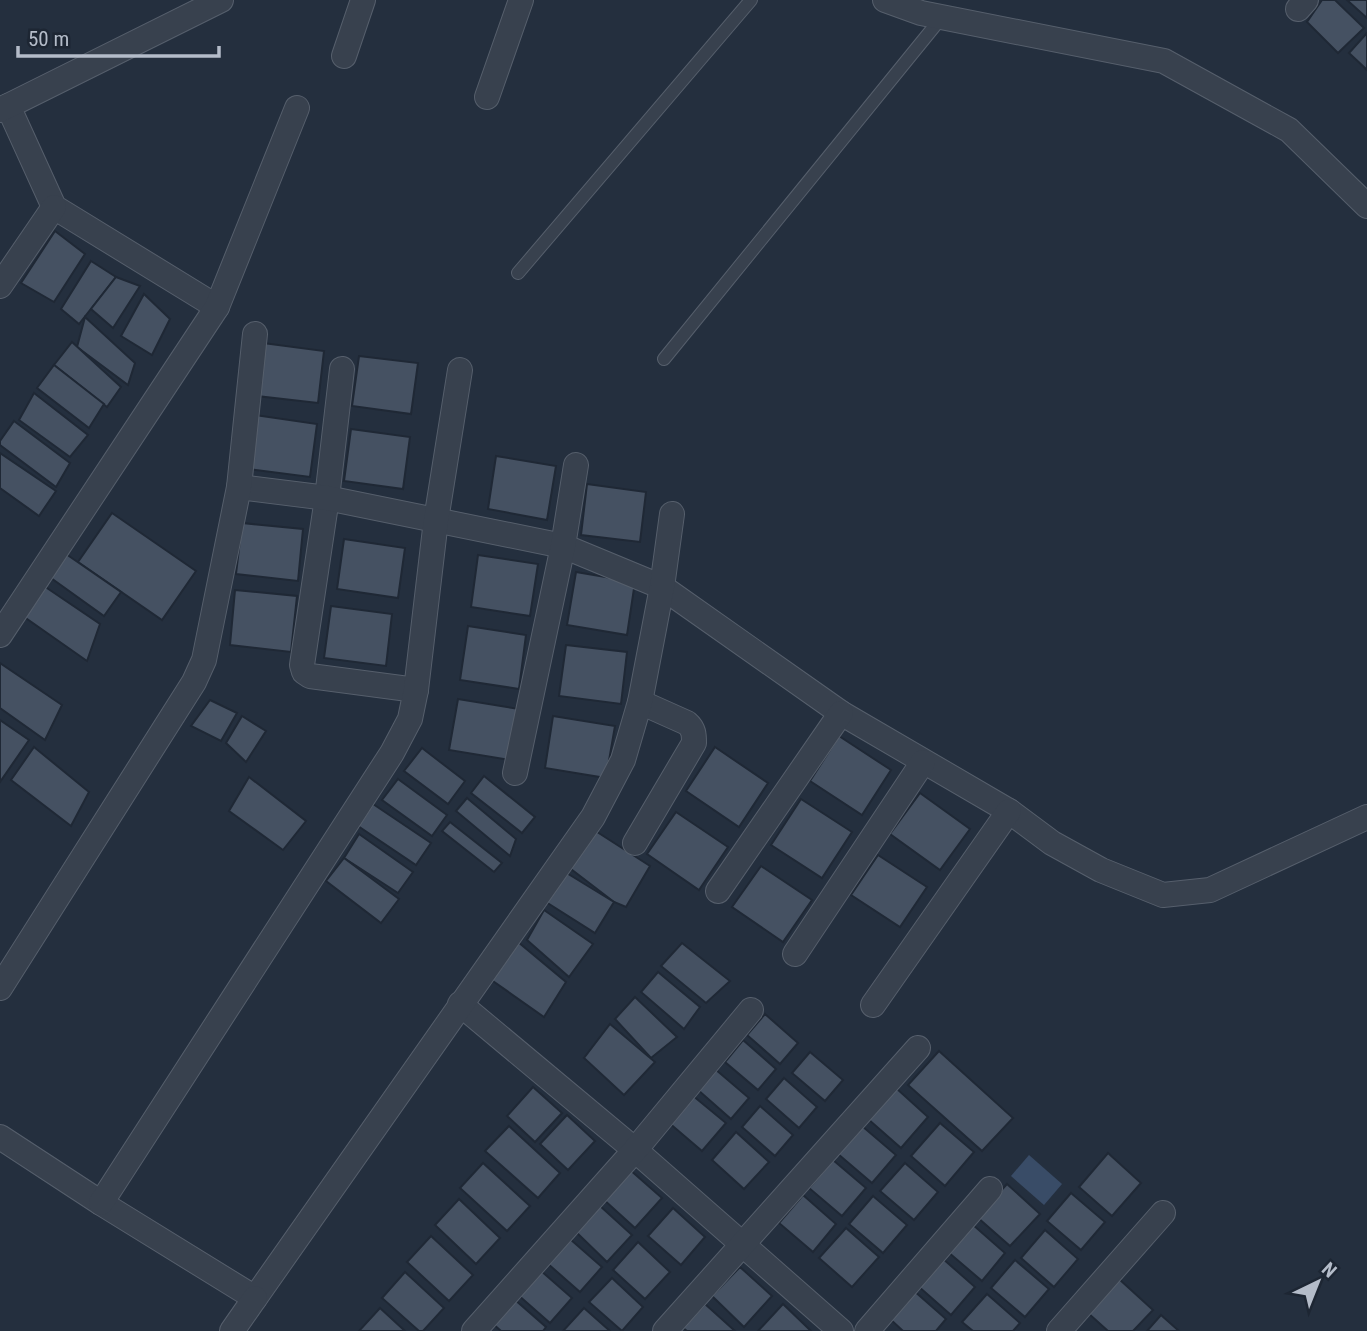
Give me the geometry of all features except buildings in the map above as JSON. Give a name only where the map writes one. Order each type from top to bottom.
[{"type":"street","points":[[217,307],[54,207],[4,108],[221,0]]},
{"type":"street","points":[[344,55],[363,0]]},
{"type":"street","points":[[487,97],[521,0]]},
{"type":"street","points":[[885,0],[921,13],[1164,61],[1289,130],[1367,206]]},
{"type":"street","points":[[0,635],[217,307],[296,108]]},
{"type":"street","points":[[0,286],[54,207]]},
{"type":"street","points":[[0,988],[194,682],[204,660],[239,487],[255,334]]},
{"type":"street","points":[[342,369],[327,498],[302,665],[304,672],[310,676],[416,690]]},
{"type":"street","points":[[101,1203],[392,752],[410,719],[416,690],[436,520],[460,370]]},
{"type":"street","points":[[515,773],[563,546],[576,465]]},
{"type":"street","points":[[239,487],[327,498],[563,546],[662,587],[841,713],[1009,811],[1052,842],[1101,870],[1163,895],[1210,890],[1367,817]]},
{"type":"street","points":[[232,1331],[593,817],[623,760],[640,702],[662,587],[672,514]]},
{"type":"street","points":[[635,843],[694,743],[692,727],[687,723],[640,702]]},
{"type":"street","points":[[719,891],[841,713]]},
{"type":"street","points":[[794,954],[923,762]]},
{"type":"street","points":[[873,1005],[1009,811]]},
{"type":"street","points":[[460,1004],[635,1150],[841,1331]]},
{"type":"street","points":[[474,1331],[635,1150],[751,1010]]},
{"type":"street","points":[[665,1331],[918,1048]]},
{"type":"street","points":[[0,1137],[255,1298]]},
{"type":"street","points":[[867,1331],[990,1189]]},
{"type":"street","points":[[1059,1331],[1163,1213]]},
{"type":"lane","points":[[519,274],[751,0]]},
{"type":"lane","points":[[664,359],[942,17]]},
{"type":"water","points":[[1029,1155],[1062,1184],[1044,1205],[1011,1176]]}]
